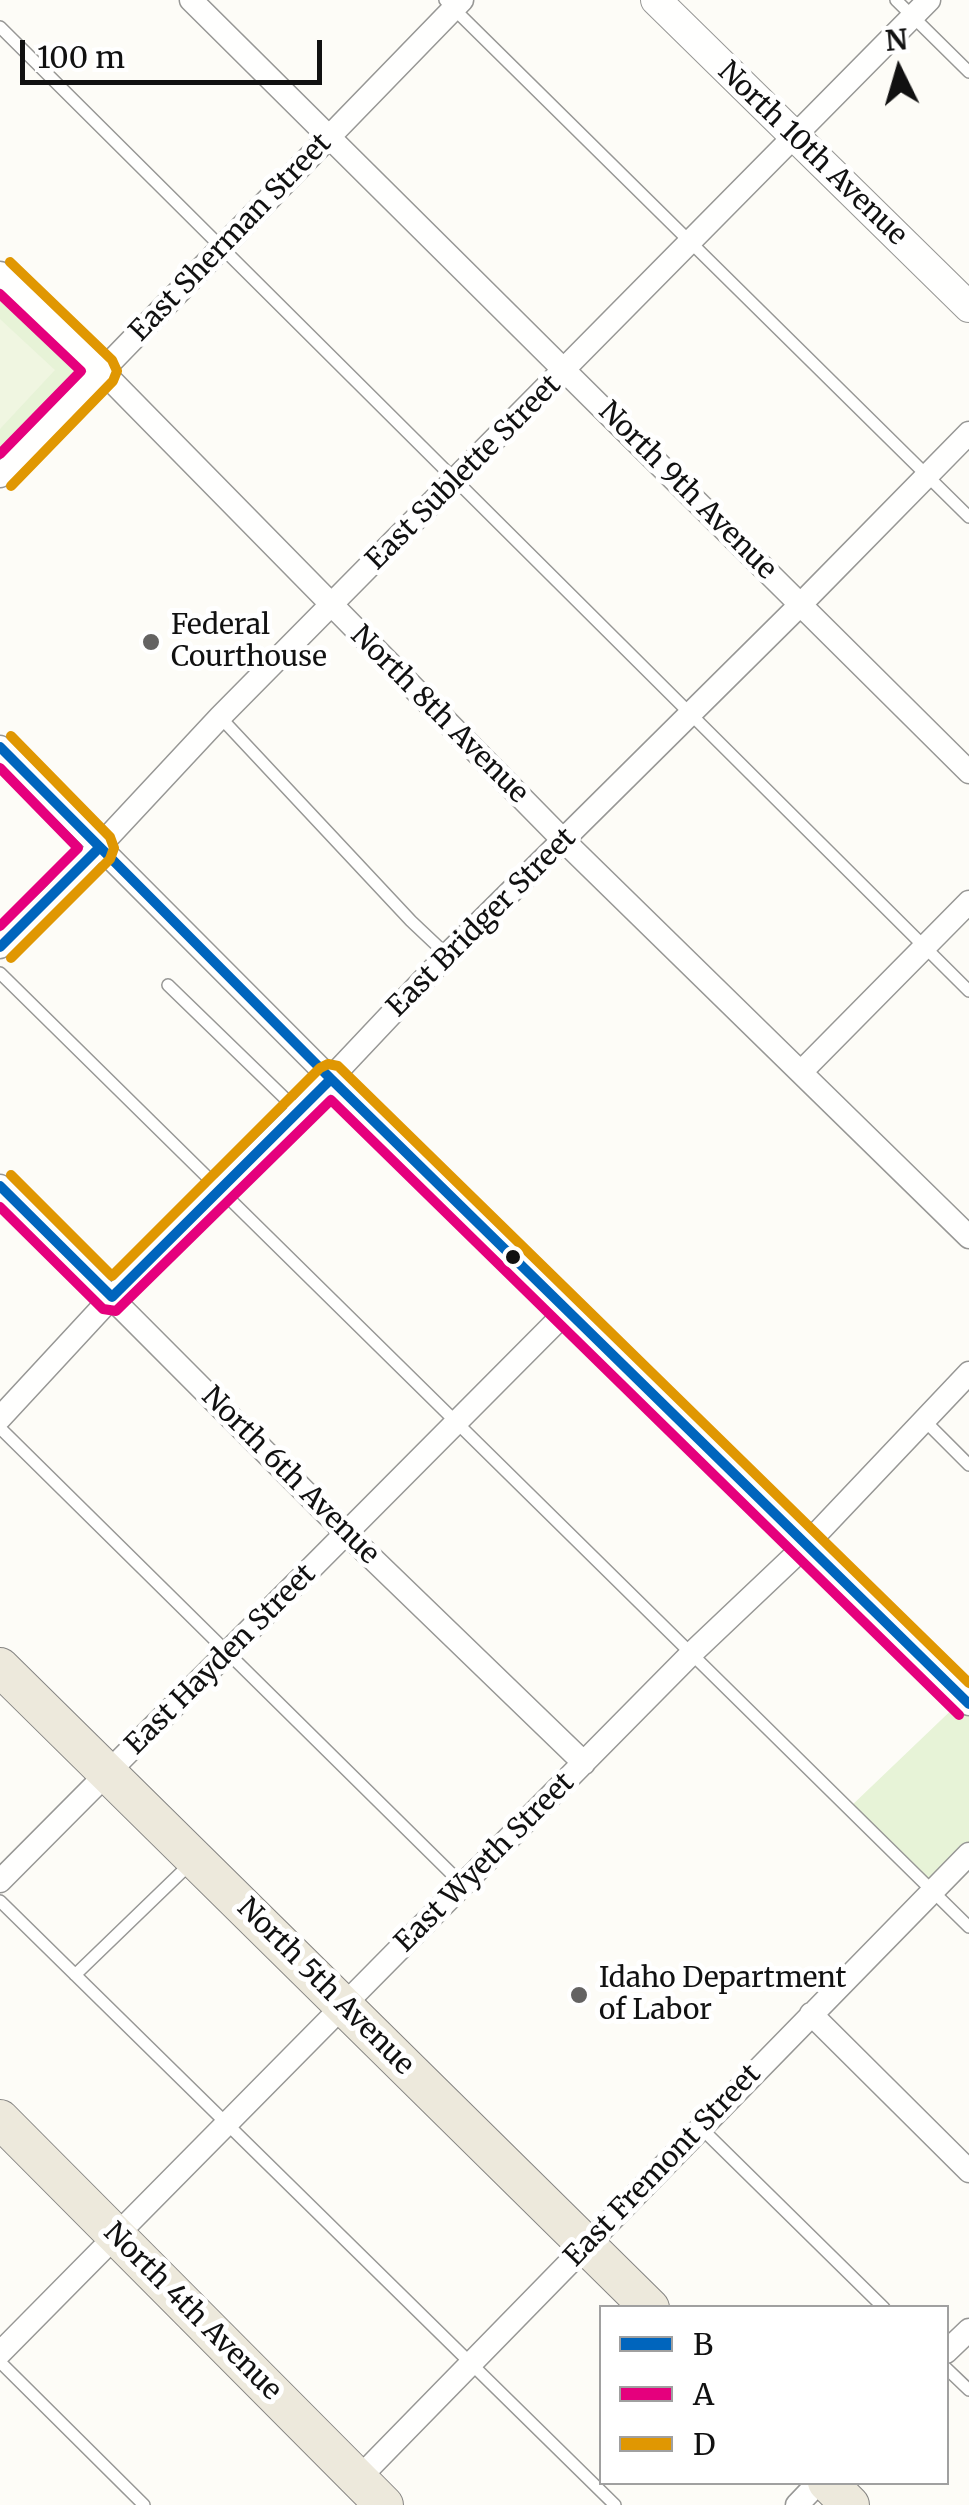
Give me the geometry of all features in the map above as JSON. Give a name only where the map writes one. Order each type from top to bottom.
[{"type":"main road","name":"North 5th Avenue","points":[[0,1668],[647,2305]]},
{"type":"main road","name":"North 4th Avenue","points":[[0,2120],[371,2492]]},
{"type":"main road","points":[[830,2485],[850,2505]]},
{"type":"street","name":"North 9th Avenue","points":[[191,0],[969,772]]},
{"type":"street","name":"North 10th Avenue","points":[[656,0],[969,307]]},
{"type":"street","name":"East Sherman Street","points":[[0,476],[454,3]]},
{"type":"street","name":"East Sublette Street","points":[[0,947],[220,718],[795,136],[913,6]]},
{"type":"street","name":"North 8th Avenue","points":[[0,273],[102,371],[564,840],[969,1237]]},
{"type":"street","name":"East Bridger Street","points":[[0,1418],[112,1297],[222,1191],[447,955],[969,433]]},
{"type":"street","points":[[0,746],[331,1079],[969,1704]]},
{"type":"street","points":[[802,1071],[969,902]]},
{"type":"street","name":"North 6th Avenue","points":[[0,1186],[348,1535],[584,1763]]},
{"type":"street","name":"East Hayden Street","points":[[0,1881],[568,1310]]},
{"type":"street","name":"East Wyeth Street","points":[[0,2354],[692,1654],[806,1545],[969,1373]]},
{"type":"street","name":"East Fremont Street","points":[[371,2492],[470,2363],[969,1854]]},
{"type":"street","points":[[811,2014],[969,2171]]},
{"type":"street","points":[[949,2349],[969,2330]]},
{"type":"street","points":[[797,2505],[816,2485]]},
{"type":"lane","points":[[454,3],[969,516]]},
{"type":"lane","points":[[913,6],[969,72]]},
{"type":"lane","points":[[0,26],[969,992]]},
{"type":"lane","points":[[220,718],[447,955]]},
{"type":"lane","points":[[0,973],[969,1927]]},
{"type":"lane","points":[[168,986],[299,1112]]},
{"type":"lane","points":[[923,1419],[969,1465]]},
{"type":"lane","points":[[0,1428],[463,1885]]},
{"type":"lane","points":[[75,1974],[195,1859]]},
{"type":"lane","points":[[0,1901],[615,2505]]},
{"type":"lane","points":[[701,2128],[881,2305]]},
{"type":"lane","points":[[0,2362],[144,2505]]},
{"type":"lane","points":[[949,2371],[969,2390]]},
{"type":"green space","points":[[0,273],[102,371],[0,476]]},
{"type":"green space","points":[[0,319],[55,370],[0,429]]},
{"type":"green space","points":[[963,1699],[969,1704],[969,1854],[933,1891],[849,1808]]},
{"type":"transit line","name":"D","points":[[10,262],[112,360],[117,371],[113,381],[11,486]]},
{"type":"transit line","name":"A","points":[[0,294],[81,371],[0,454]]},
{"type":"transit line","name":"D","points":[[11,736],[110,837],[114,848],[110,859],[11,958]]},
{"type":"transit line","name":"B","points":[[0,747],[331,1079],[969,1704]]},
{"type":"transit line","name":"A","points":[[0,768],[78,848],[0,926]]},
{"type":"transit line","name":"B","points":[[0,947],[99,848]]},
{"type":"transit line","name":"D","points":[[11,1175],[112,1276],[320,1068],[328,1064],[338,1066],[969,1683]]},
{"type":"transit line","name":"B","points":[[0,1186],[112,1297],[331,1079]]},
{"type":"transit line","name":"A","points":[[0,1207],[103,1309],[116,1311],[331,1100],[959,1715]]},
{"type":"place","name":"Federal Courthouse","points":[[151,642]]},
{"type":"place","name":"Idaho Department of Labor","points":[[579,1995]]}]
